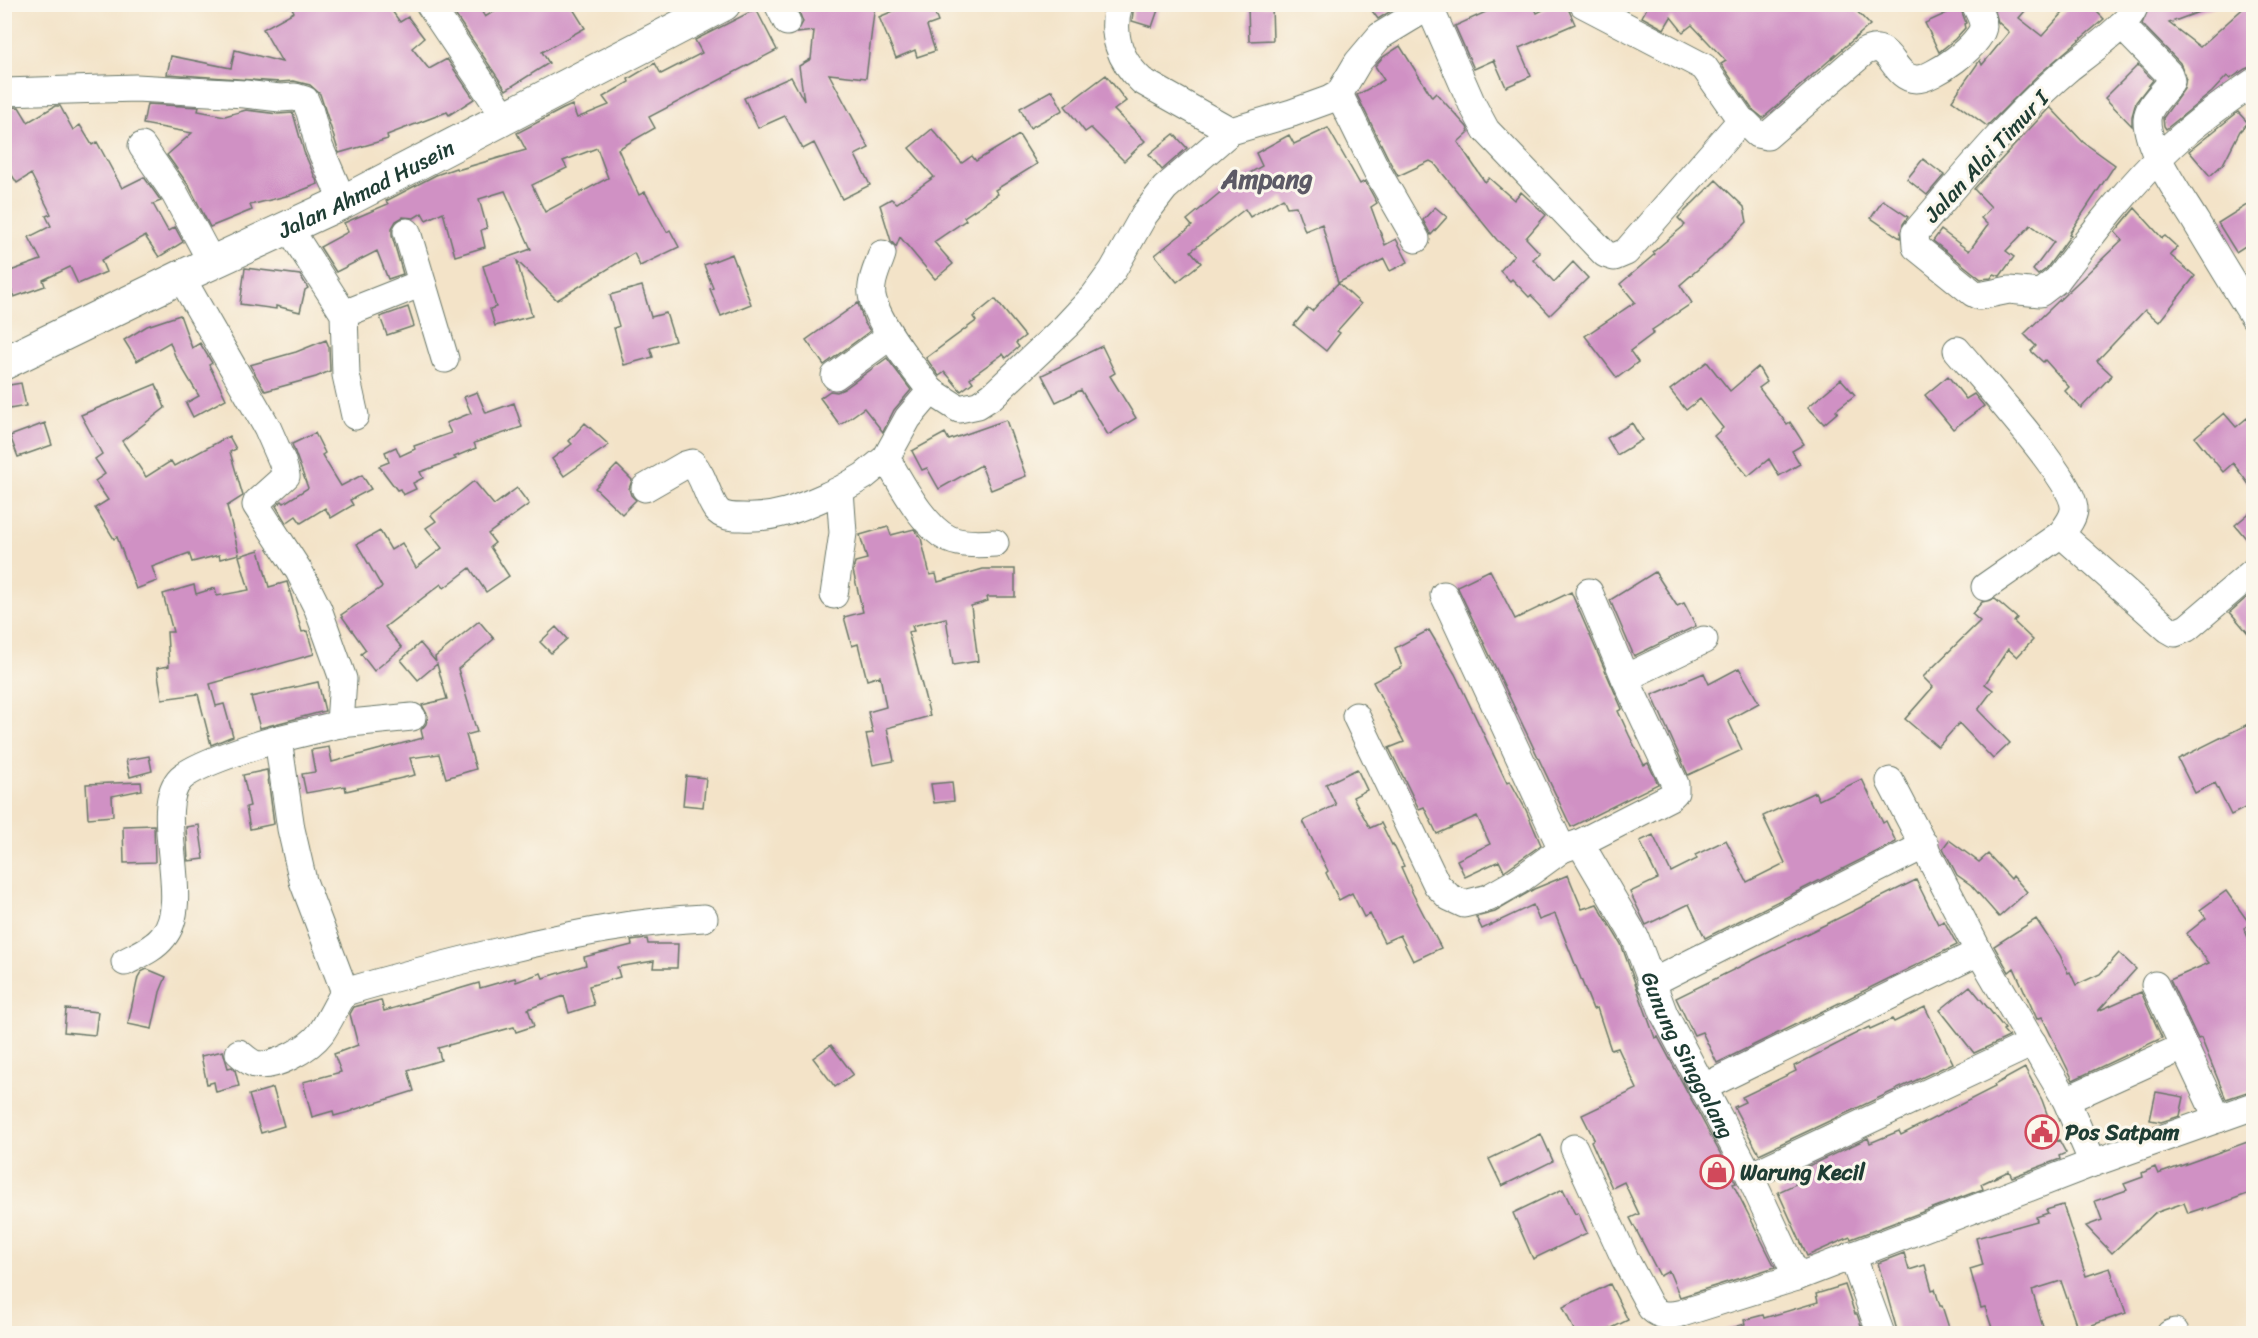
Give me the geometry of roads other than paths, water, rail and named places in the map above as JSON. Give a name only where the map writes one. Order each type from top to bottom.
[{"type":"main road","name":"Jalan Ahmad Husein","points":[[4,363],[343,202],[724,4]]},
{"type":"street","points":[[429,4],[505,117]]},
{"type":"street","points":[[1119,4],[1115,25],[1117,38],[1124,60],[1132,72],[1142,81],[1231,130]]},
{"type":"street","points":[[1582,4],[1704,67],[1743,123],[1757,134],[1767,136],[1863,52],[1871,48],[1883,50],[1907,77],[1924,78],[1933,74],[1971,47],[1979,37],[1983,27],[1975,4]]},
{"type":"street","points":[[882,254],[871,287],[876,306],[890,336],[931,391],[960,409],[978,405],[1011,380],[1094,296],[1113,270],[1144,215],[1165,188],[1231,130],[1292,113],[1339,94],[1358,62],[1376,41],[1393,27],[1431,5],[1472,105],[1486,130],[1605,255],[1620,256],[1626,252],[1731,131],[1743,123]]},
{"type":"street","name":"Jalan Alai Timur I","points":[[2158,159],[2148,129],[2147,118],[2149,110],[2171,81],[2128,15],[2061,75],[2008,128],[1915,233],[1916,247],[1978,296],[2009,290],[2040,293],[2057,280],[2106,218],[2158,159],[2192,128],[2253,82]]},
{"type":"street","points":[[4,92],[136,88],[280,98],[295,97],[305,100],[319,146],[343,202]]},
{"type":"street","points":[[1339,94],[1377,171],[1416,239]]},
{"type":"street","points":[[142,146],[175,194],[212,263]]},
{"type":"street","points":[[2158,159],[2253,317]]},
{"type":"street","points":[[289,228],[344,314],[346,375],[354,416]]},
{"type":"street","points":[[406,232],[445,360]]},
{"type":"street","points":[[181,277],[267,427],[282,461],[286,476],[256,502],[256,505],[299,571],[324,625],[343,679],[340,724]]},
{"type":"street","points":[[344,314],[422,283]]},
{"type":"street","points":[[835,376],[890,336]]},
{"type":"street","points":[[1957,350],[2040,450],[2072,494],[2074,509],[2069,523],[2061,534],[1985,587]]},
{"type":"street","points":[[645,488],[692,463],[698,470],[717,510],[724,516],[760,518],[792,511],[840,490],[864,476],[886,458],[908,417],[931,391]]},
{"type":"street","points":[[886,458],[927,520],[943,536],[951,540],[977,544],[995,543]]},
{"type":"street","points":[[834,596],[843,533],[840,490]]},
{"type":"street","points":[[2061,534],[2175,633],[2187,628],[2253,572]]},
{"type":"street","points":[[1356,716],[1437,885],[1449,897],[1464,904],[1488,898],[1571,846],[1675,792],[1666,763],[1625,678],[1589,592]]},
{"type":"street","name":"Gunung Singgalang","points":[[1444,595],[1571,846],[1635,937],[1664,1014],[1750,1176],[1797,1277]]},
{"type":"street","points":[[1625,678],[1704,640]]},
{"type":"street","points":[[125,962],[155,945],[174,920],[175,898],[170,827],[172,793],[182,777],[200,767],[278,739],[340,724],[412,717]]},
{"type":"street","points":[[278,739],[291,829],[303,881],[345,992]]},
{"type":"street","points":[[1890,781],[1979,952],[2066,1100],[2093,1163]]},
{"type":"street","points":[[1651,983],[1924,845]]},
{"type":"street","points":[[239,1053],[252,1063],[264,1065],[272,1064],[306,1048],[322,1032],[345,992],[446,964],[607,927],[673,919],[704,918]]},
{"type":"street","points":[[1702,1089],[1979,952]]},
{"type":"street","points":[[2155,985],[2218,1119]]},
{"type":"street","points":[[1750,1176],[2033,1043]]},
{"type":"street","points":[[2066,1100],[2183,1047]]},
{"type":"street","points":[[1574,1148],[1625,1259],[1651,1308],[1656,1313],[1666,1316],[1797,1277],[2093,1163],[2253,1106]]},
{"type":"street","points":[[1852,1255],[1881,1334]]},
{"type":"place","name":"Pos Satpam","points":[[2042,1132]]},
{"type":"place","name":"Warung Kecil","points":[[1717,1172]]},
{"type":"district","name":"Ampang","points":[[1267,179]]}]
